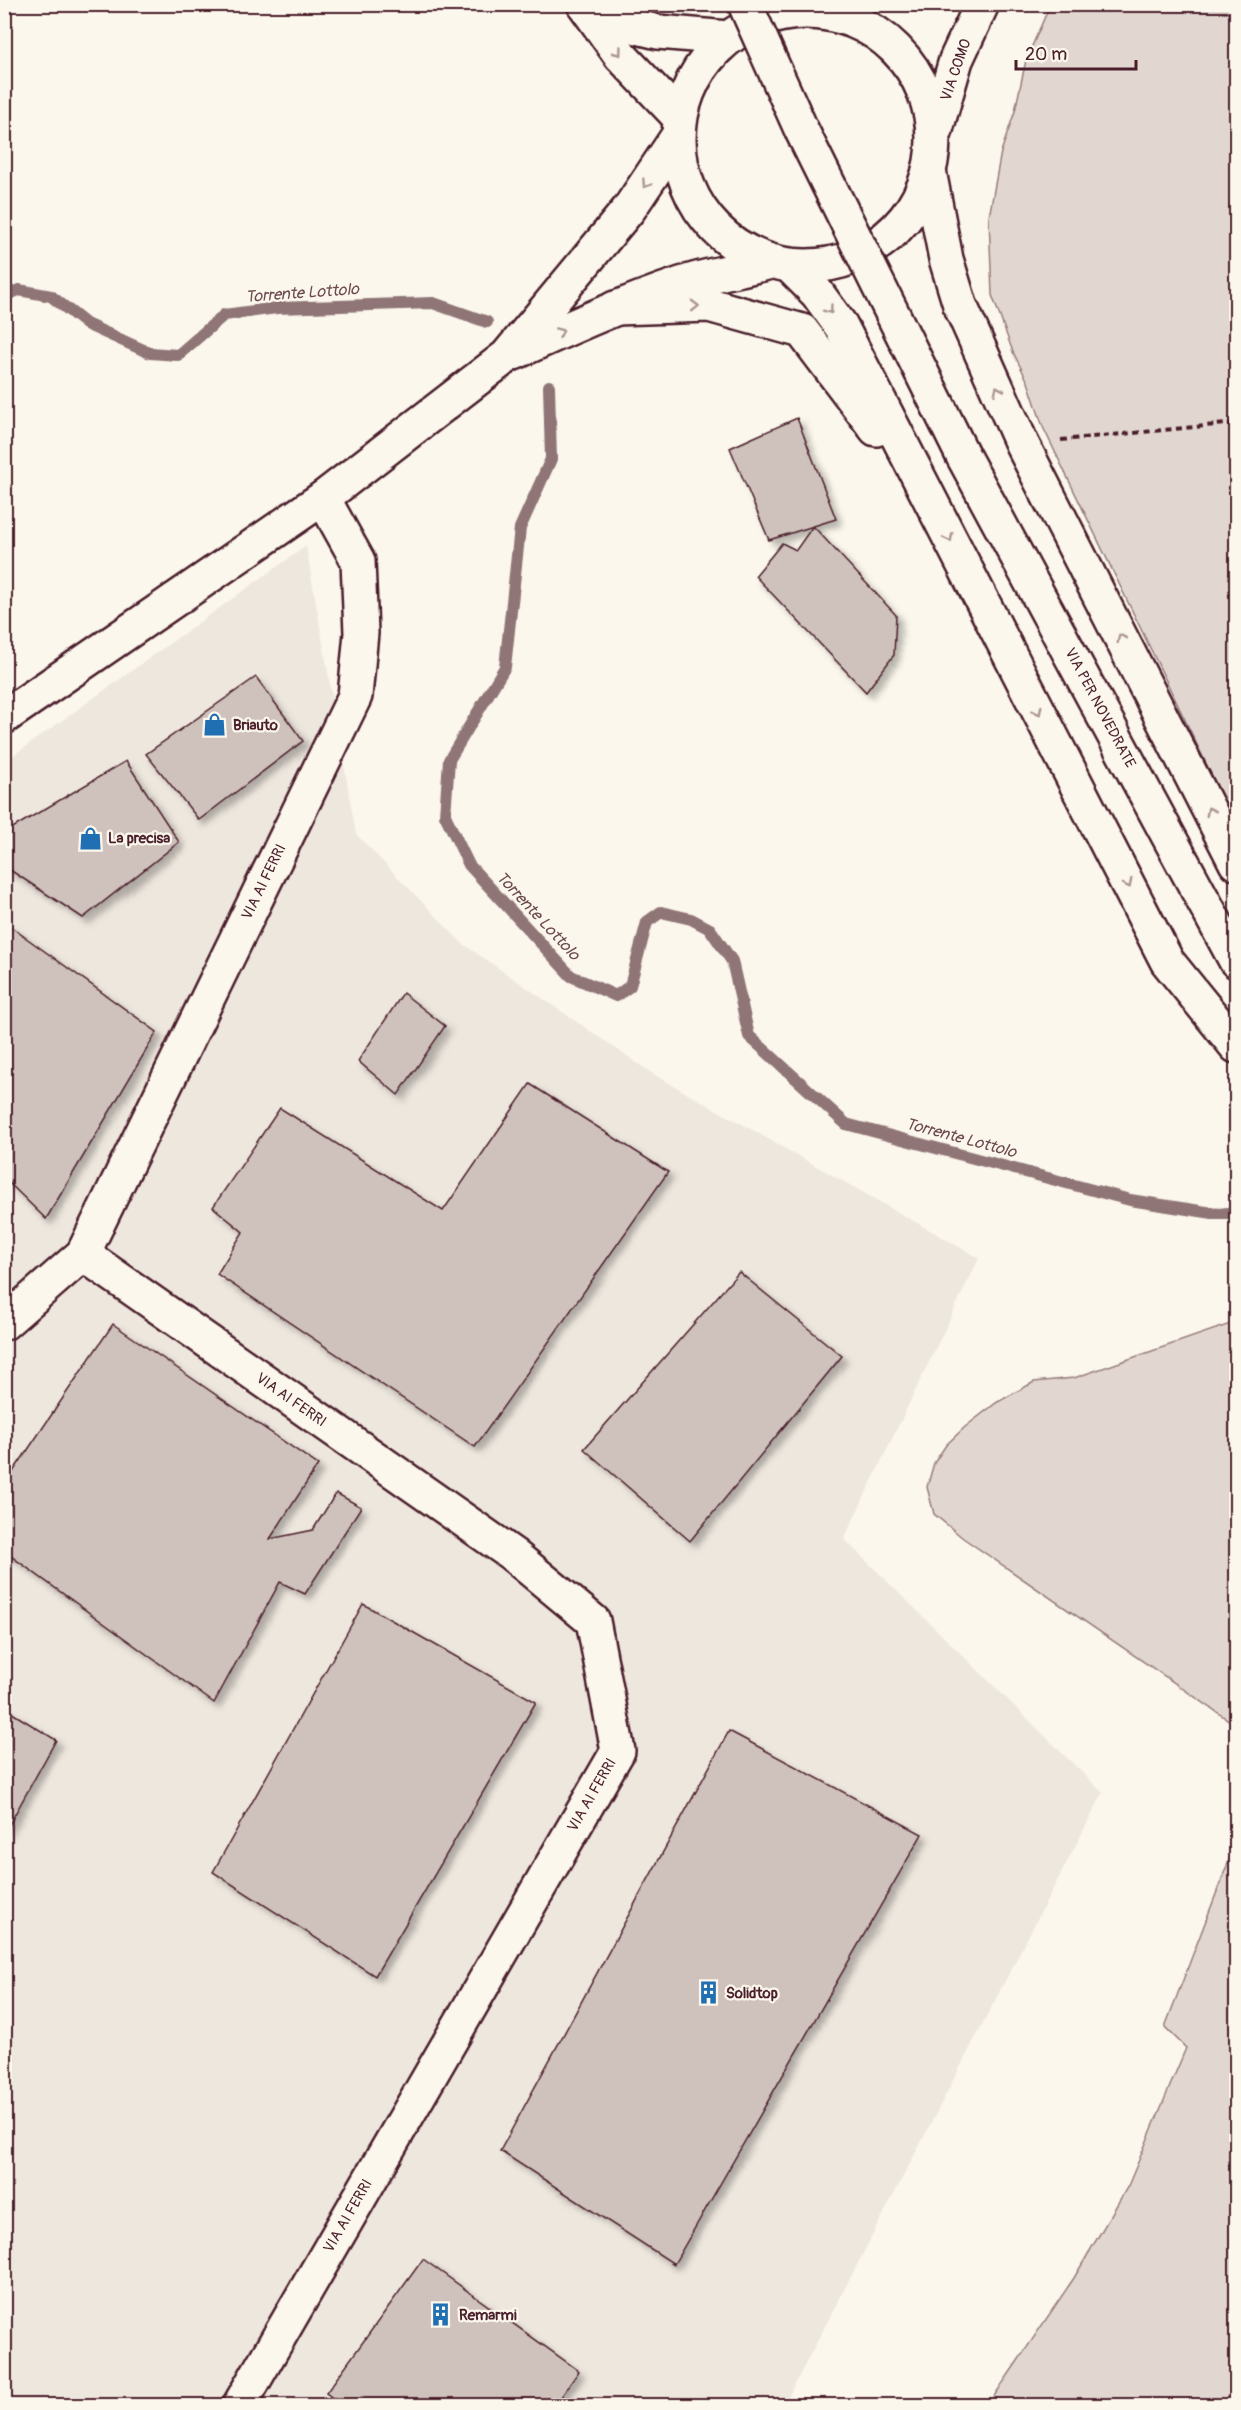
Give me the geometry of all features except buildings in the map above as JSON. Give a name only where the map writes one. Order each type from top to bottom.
[{"type":"main road","points":[[586,4],[625,24],[658,32],[728,38]]},
{"type":"main road","points":[[586,4],[633,70],[679,127]]},
{"type":"main road","name":"VIA PER NOVEDRATE","points":[[745,4],[801,129],[963,456],[1236,961]]},
{"type":"main road","name":"VIA COMO","points":[[934,138],[956,60],[982,4]]},
{"type":"main road","points":[[845,11],[882,36],[905,59],[925,93],[932,116],[934,138],[929,171],[920,197],[895,231],[871,249],[852,259],[814,267],[781,264],[744,252],[707,220],[687,188],[680,161],[679,127],[684,100],[699,69],[708,57],[728,38],[758,21],[796,12],[845,11]]},
{"type":"main road","points":[[4,717],[323,498],[507,356],[629,209],[679,127]]},
{"type":"main road","points":[[929,171],[945,259],[960,305],[1022,444],[1236,863]]},
{"type":"main road","points":[[507,356],[615,308],[683,283],[781,264],[817,293],[841,326],[1167,961],[1236,1046]]},
{"type":"main road","points":[[615,308],[709,305],[802,331],[928,498]]},
{"type":"main road","name":"VIA AI FERRI","points":[[4,1323],[82,1254],[355,696],[361,633],[358,561],[323,498]]},
{"type":"main road","name":"VIA AI FERRI","points":[[82,1254],[512,1554],[592,1621],[618,1751],[239,2406]]},
{"type":"path","points":[[1022,444],[1236,423]]},
{"type":"shaded area","points":[[1050,5],[1236,5],[1236,825],[1043,427],[1028,382],[1013,352],[992,295],[989,217],[1001,152],[1015,111],[1026,60]]},
{"type":"shaded area","points":[[306,546],[356,834],[463,944],[653,1074],[979,1258],[844,1539],[1103,1793],[784,2405],[5,2405],[4,762]]},
{"type":"shaded area","points":[[1236,1322],[1236,1725],[963,1538],[934,1514],[927,1487],[934,1463],[946,1445],[996,1403],[1034,1382],[1074,1378]]},
{"type":"shaded area","points":[[1236,1842],[1236,2405],[988,2405],[1074,2278],[1128,2186],[1186,2048],[1165,2027]]},
{"type":"waterway","name":"Torrente Lottolo","points":[[4,296],[19,290],[51,296],[86,324],[150,353],[178,355],[224,315],[277,308],[433,303],[487,322]]},
{"type":"waterway","name":"Torrente Lottolo","points":[[549,386],[551,459],[520,528],[505,667],[449,760],[445,815],[469,865],[571,976],[616,996],[630,986],[647,922],[661,912],[691,919],[710,929],[732,961],[749,1036],[846,1124],[1130,1200],[1219,1214],[1236,1212]]},
{"type":"place","name":"Briauto","points":[[215,725]]},
{"type":"place","name":"La precisa","points":[[90,838]]},
{"type":"place","name":"Solidtop","points":[[708,1993]]},
{"type":"place","name":"Remarmi","points":[[441,2315]]}]
